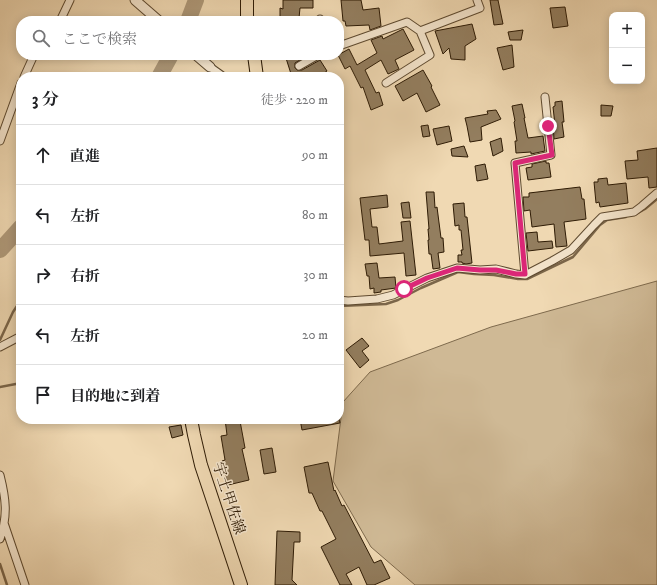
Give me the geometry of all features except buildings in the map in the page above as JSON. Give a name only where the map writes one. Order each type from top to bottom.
[{"type":"main road","points":[[247,0],[247,16]]},
{"type":"main road","points":[[255,60],[256,72]]},
{"type":"main road","name":"宇土甲佐線","points":[[192,424],[201,465],[241,585]]},
{"type":"street","points":[[62,16],[70,0]]},
{"type":"street","points":[[136,0],[154,16]]},
{"type":"street","points":[[420,31],[480,8],[477,0]]},
{"type":"street","points":[[344,44],[407,22],[420,31],[430,55],[386,83]]},
{"type":"street","points":[[26,72],[32,60]]},
{"type":"street","points":[[202,60],[217,72]]},
{"type":"street","points":[[300,66],[310,60]]},
{"type":"street","points":[[0,141],[16,97]]},
{"type":"street","points":[[525,274],[515,163],[552,155],[545,97]]},
{"type":"street","points":[[344,301],[377,299],[393,294],[427,278],[457,268],[496,270],[516,274],[525,274],[571,250],[602,217],[634,212],[657,193]]},
{"type":"street","points":[[0,347],[16,339]]},
{"type":"street","points":[[0,475],[4,491],[6,510],[0,539]]},
{"type":"street","points":[[4,523],[26,585]]},
{"type":"shaded area","points":[[657,281],[657,585],[415,585],[371,547],[333,481],[340,424],[344,424],[344,401],[370,372],[491,327]]},
{"type":"waterway","points":[[190,16],[196,0]]},
{"type":"waterway","points":[[162,72],[168,60]]},
{"type":"waterway","points":[[636,214],[657,199]]},
{"type":"waterway","points":[[344,306],[386,304],[398,300],[458,272],[527,279],[573,257],[600,225],[607,220],[626,217]]},
{"type":"waterway","points":[[0,250],[16,232]]},
{"type":"waterway","points":[[0,340],[16,308]]},
{"type":"waterway","points":[[0,387],[16,384]]},
{"type":"waterway","points":[[0,564],[7,585]]},
{"type":"route","points":[[404,289],[427,278],[457,268],[496,270],[516,274],[525,274],[515,163],[552,155],[548,126]]}]
